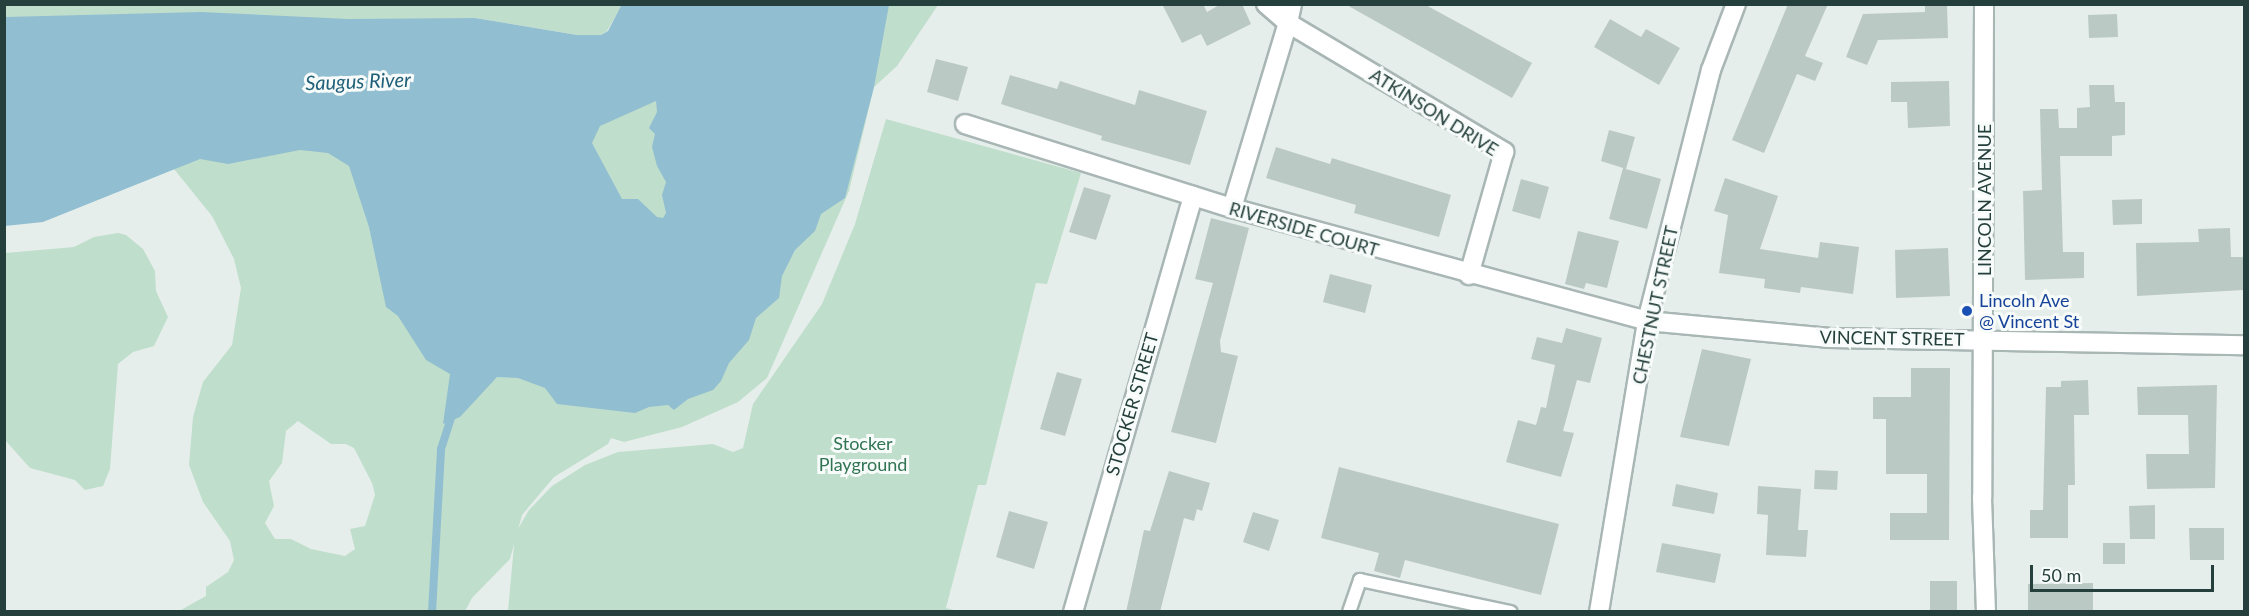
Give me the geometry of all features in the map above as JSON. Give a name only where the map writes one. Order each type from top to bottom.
[{"type":"street","name":"ATKINSON DRIVE","points":[[1266,4],[1288,22],[1504,152],[1469,275]]},
{"type":"street","points":[[1232,208],[1292,4]]},
{"type":"street","name":"CHESTNUT STREET","points":[[1599,612],[1647,321],[1711,70],[1736,4]]},
{"type":"street","name":"LINCOLN AVENUE","points":[[1984,4],[1982,498],[1986,612]]},
{"type":"street","name":"RIVERSIDE COURT","points":[[965,124],[1232,208],[1469,275],[1647,321]]},
{"type":"street","name":"STOCKER STREET","points":[[1073,612],[1193,196]]},
{"type":"street","name":"VINCENT STREET","points":[[1647,321],[1830,338],[2244,345]]},
{"type":"lane","points":[[1349,612],[1359,580],[1511,612]]},
{"type":"green space","points":[[4,5],[622,5],[607,31],[601,35],[577,35],[475,18],[403,20],[4,126]]},
{"type":"green space","points":[[794,5],[938,5],[897,66],[874,87],[849,191],[767,378],[738,402],[682,427],[624,442],[611,438],[608,444],[554,477],[522,515],[510,559],[472,598],[465,611],[179,611],[206,596],[206,587],[228,572],[234,560],[230,541],[203,502],[189,465],[193,417],[203,382],[232,345],[241,288],[234,259],[212,216],[174,169],[206,153],[573,137]],"holes":[[[298,421],[331,444],[346,444],[354,448],[372,483],[375,495],[365,526],[350,529],[355,549],[345,556],[311,549],[291,539],[275,539],[265,523],[274,506],[269,481],[282,463],[286,431]]]},
{"type":"green space","name":"Stocker Playground","points":[[886,119],[1081,173],[1047,284],[1036,283],[986,485],[978,485],[946,608],[958,611],[508,611],[515,534],[529,510],[552,486],[585,465],[618,452],[713,444],[733,452],[743,448],[753,404],[822,304],[855,224]]},
{"type":"green space","points":[[118,233],[126,235],[143,249],[155,271],[156,291],[168,317],[154,346],[133,352],[118,364],[110,469],[103,486],[85,490],[75,480],[30,468],[5,440],[5,253],[74,247],[94,237]]},
{"type":"water","name":"Saugus River","points":[[622,4],[889,5],[874,87],[845,198],[821,214],[815,231],[795,250],[782,276],[779,298],[756,318],[749,340],[729,363],[721,381],[713,390],[688,399],[674,410],[668,405],[649,407],[635,413],[557,404],[545,388],[518,378],[497,377],[460,417],[443,424],[450,374],[426,360],[398,316],[386,307],[369,227],[349,166],[328,153],[300,150],[228,164],[200,159],[43,222],[5,226],[5,17],[201,12],[348,19],[475,18],[577,35],[601,35],[608,31]],"holes":[[[656,101],[657,112],[649,128],[655,134],[652,147],[657,166],[666,182],[662,195],[666,213],[663,218],[657,217],[638,199],[622,199],[592,143],[600,126]]]},
{"type":"building","points":[[1162,4],[1203,4],[1207,12],[1221,4],[1242,4],[1251,24],[1207,46],[1201,34],[1182,43]]},
{"type":"building","points":[[1345,4],[1424,4],[1532,63],[1512,98]]},
{"type":"building","points":[[1788,4],[1828,4],[1805,56],[1823,63],[1815,81],[1797,74],[1764,153],[1732,140]]},
{"type":"building","points":[[1925,4],[1947,4],[1948,38],[1878,40],[1867,65],[1846,57],[1863,14],[1925,12]]},
{"type":"building","points":[[2117,14],[2118,37],[2089,38],[2088,15]]},
{"type":"building","points":[[1610,19],[1641,37],[1646,29],[1680,48],[1659,85],[1594,47]]},
{"type":"building","points":[[936,59],[968,67],[958,101],[927,92]]},
{"type":"building","points":[[1010,75],[1057,89],[1060,81],[1135,105],[1139,90],[1207,111],[1190,165],[1101,140],[1102,136],[1001,104]]},
{"type":"building","points":[[1949,81],[1950,126],[1908,128],[1907,102],[1891,102],[1891,82]]},
{"type":"building","points":[[2089,85],[2114,85],[2115,102],[2125,102],[2125,135],[2112,136],[2112,156],[2060,156],[2063,252],[2084,252],[2084,278],[2025,280],[2023,191],[2042,190],[2040,109],[2058,109],[2059,128],[2077,128],[2077,108],[2090,107]]},
{"type":"building","points":[[1609,130],[1635,137],[1626,169],[1661,179],[1647,229],[1609,219],[1623,168],[1601,161]]},
{"type":"building","points":[[1276,147],[1330,164],[1332,158],[1451,195],[1439,237],[1354,213],[1356,205],[1266,178]]},
{"type":"building","points":[[1725,178],[1778,196],[1760,249],[1818,258],[1820,242],[1859,247],[1853,294],[1801,287],[1800,293],[1764,288],[1765,279],[1719,273],[1728,215],[1714,211]]},
{"type":"building","points":[[1521,179],[1549,187],[1540,219],[1512,211]]},
{"type":"building","points":[[1084,187],[1111,195],[1096,240],[1069,232]]},
{"type":"building","points":[[2142,199],[2142,224],[2113,225],[2112,200]]},
{"type":"building","points":[[1211,218],[1249,228],[1220,341],[1221,352],[1238,356],[1216,443],[1171,432],[1213,283],[1195,279]]},
{"type":"building","points":[[2230,228],[2231,257],[2244,257],[2244,290],[2137,296],[2136,243],[2199,242],[2198,229]]},
{"type":"building","points":[[1578,231],[1619,241],[1607,288],[1586,283],[1584,289],[1565,284]]},
{"type":"building","points":[[1948,248],[1950,296],[1896,298],[1895,250]]},
{"type":"building","points":[[1330,274],[1372,285],[1365,313],[1323,302]]},
{"type":"building","points":[[1566,328],[1602,338],[1590,383],[1577,380],[1563,431],[1574,433],[1561,477],[1506,462],[1518,420],[1536,425],[1541,407],[1546,408],[1555,365],[1531,359],[1537,337],[1562,343]]},
{"type":"building","points":[[1702,349],[1751,359],[1729,446],[1680,437]]},
{"type":"building","points":[[1911,368],[1950,368],[1949,540],[1890,540],[1890,513],[1927,513],[1927,474],[1886,474],[1886,419],[1873,419],[1873,397],[1911,397]]},
{"type":"building","points":[[1057,372],[1082,379],[1065,436],[1040,429]]},
{"type":"building","points":[[2088,380],[2089,415],[2074,415],[2075,485],[2068,485],[2068,538],[2030,538],[2030,510],[2043,510],[2046,387],[2061,387],[2061,381]]},
{"type":"building","points":[[2217,385],[2215,488],[2147,489],[2146,454],[2189,454],[2188,415],[2138,415],[2137,387]]},
{"type":"building","points":[[1339,467],[1559,524],[1541,595],[1405,560],[1400,578],[1374,571],[1379,553],[1321,538]]},
{"type":"building","points":[[1815,470],[1838,471],[1837,490],[1814,489]]},
{"type":"building","points":[[1169,471],[1210,483],[1202,511],[1197,509],[1194,521],[1184,518],[1160,612],[1126,612],[1144,530],[1150,531]]},
{"type":"building","points":[[1676,484],[1718,493],[1714,514],[1672,506]]},
{"type":"building","points":[[1758,486],[1801,489],[1798,530],[1808,530],[1806,557],[1766,555],[1768,515],[1757,514]]},
{"type":"building","points":[[2155,505],[2155,539],[2130,539],[2129,506]]},
{"type":"building","points":[[1009,511],[1048,522],[1034,569],[996,557]]},
{"type":"building","points":[[1253,512],[1279,520],[1269,551],[1243,542]]},
{"type":"building","points":[[2189,528],[2224,528],[2224,560],[2190,560]]},
{"type":"building","points":[[1662,543],[1721,554],[1715,583],[1656,572]]},
{"type":"building","points":[[2103,543],[2125,543],[2125,564],[2103,564]]},
{"type":"building","points":[[1930,581],[1957,581],[1957,612],[1930,612]]},
{"type":"building","points":[[2093,583],[2093,612],[2028,612],[2028,584]]},
{"type":"waterway","points":[[432,612],[441,449],[453,413]]},
{"type":"place","name":"Lincoln Ave @ Vincent St","points":[[1967,311]]}]
